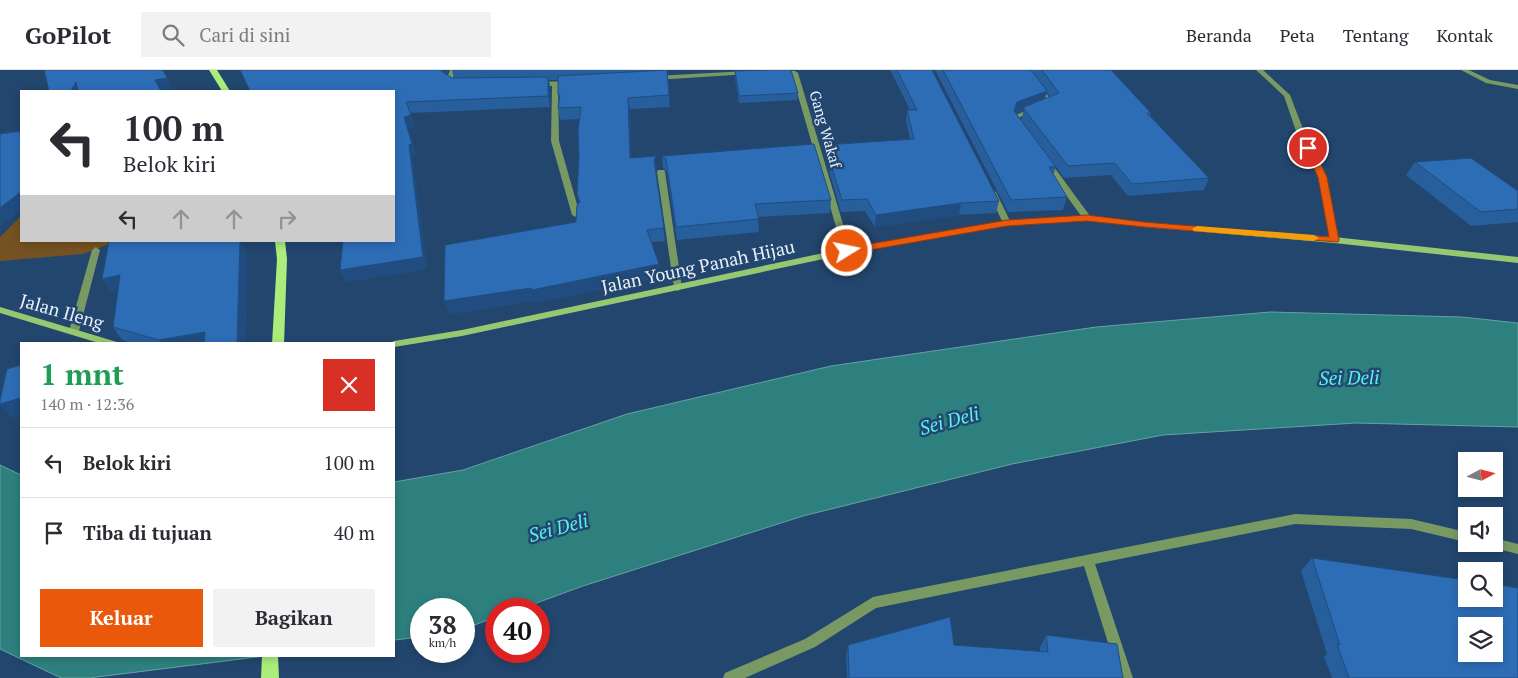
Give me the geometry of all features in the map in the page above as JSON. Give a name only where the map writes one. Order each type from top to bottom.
[{"type":"main road","points":[[214,70],[225,90]]},
{"type":"main road","points":[[278,342],[282,259],[280,242]]},
{"type":"main road","points":[[270,657],[270,678]]},
{"type":"street","points":[[453,70],[449,81],[465,85]]},
{"type":"street","points":[[1022,129],[1016,121],[1017,116],[1051,104],[1026,70]]},
{"type":"street","points":[[1259,70],[1287,95],[1301,134],[1322,177],[1334,240]]},
{"type":"street","points":[[1464,70],[1488,82],[1518,87]]},
{"type":"street","name":"Gang Wakaf","points":[[767,72],[786,71],[796,73],[847,251]]},
{"type":"street","points":[[650,78],[708,72],[757,72]]},
{"type":"street","points":[[525,84],[574,82]]},
{"type":"street","points":[[555,84],[555,141],[576,215]]},
{"type":"street","points":[[1040,153],[1087,218]]},
{"type":"street","points":[[661,172],[678,288]]},
{"type":"street","points":[[990,187],[1007,223]]},
{"type":"street","name":"Jalan Young Panah Hijau","points":[[395,344],[462,333],[847,251],[1007,223],[1087,218],[1144,225],[1334,240],[1518,260]]},
{"type":"street","points":[[74,331],[96,250]]},
{"type":"street","name":"Jalan Ileng","points":[[0,310],[108,342]]},
{"type":"street","points":[[730,678],[810,643],[872,603],[1088,562],[1295,519],[1411,524],[1458,535]]},
{"type":"street","points":[[1503,545],[1518,549]]},
{"type":"street","points":[[1088,562],[1126,678]]},
{"type":"shaded area","points":[[20,217],[20,242],[114,242],[83,254],[0,261],[0,237]]},
{"type":"water","name":"Sei Deli","points":[[1270,312],[1462,317],[1518,323],[1518,427],[1356,423],[1163,435],[1012,464],[803,516],[550,598],[485,598],[485,621],[475,625],[475,598],[410,598],[410,638],[395,640],[395,482],[463,470],[627,414],[831,366],[1096,327]]},
{"type":"water","points":[[0,465],[20,475],[20,657],[257,657],[89,678],[61,678],[0,649]]},
{"type":"building","points":[[44,70],[163,70],[167,78],[155,80],[160,90],[78,90],[76,82],[72,90],[49,90]]},
{"type":"building","points":[[240,70],[442,70],[452,78],[548,77],[548,96],[406,102],[411,115],[404,117],[412,144],[409,145],[423,257],[340,270],[343,242],[395,242],[395,90],[250,90]]},
{"type":"building","points":[[667,70],[669,95],[628,98],[630,158],[656,156],[654,160],[664,228],[647,230],[659,264],[532,290],[531,288],[444,301],[445,245],[576,222],[577,205],[580,202],[577,194],[578,131],[581,107],[558,108],[560,95],[558,95],[558,76]]},
{"type":"building","points":[[791,70],[798,93],[739,96],[735,71]]},
{"type":"building","points":[[897,70],[932,70],[999,201],[961,203],[876,215],[867,199],[842,200],[825,145],[914,139],[907,110],[917,110]]},
{"type":"building","points":[[943,70],[1031,70],[1047,91],[1017,102],[1014,111],[1056,167],[1049,167],[1067,197],[1011,200]]},
{"type":"building","points":[[1042,70],[1111,70],[1151,113],[1147,113],[1209,178],[1132,184],[1115,163],[1068,166],[1024,109],[1024,107],[1059,93]]},
{"type":"building","points":[[20,131],[20,193],[0,208],[0,134]]},
{"type":"building","points":[[814,144],[831,200],[755,204],[759,219],[676,227],[666,159],[662,156]]},
{"type":"building","points":[[1471,158],[1518,191],[1518,209],[1481,212],[1415,162]]},
{"type":"building","points":[[109,242],[240,242],[237,342],[204,342],[205,332],[159,340],[113,327],[120,275],[102,279]]},
{"type":"building","points":[[20,365],[20,398],[0,404],[0,400],[7,369]]},
{"type":"building","points":[[1312,558],[1458,579],[1458,607],[1503,607],[1503,586],[1518,588],[1518,678],[1349,678],[1337,644],[1340,645]]},
{"type":"building","points":[[950,617],[954,645],[1048,652],[1046,635],[1117,644],[1123,678],[849,678],[848,645]]},
{"type":"slow traffic","points":[[1197,229],[1314,238]]},
{"type":"route","points":[[847,251],[1007,223],[1087,218],[1144,225],[1334,240],[1322,177],[1308,148]]}]
